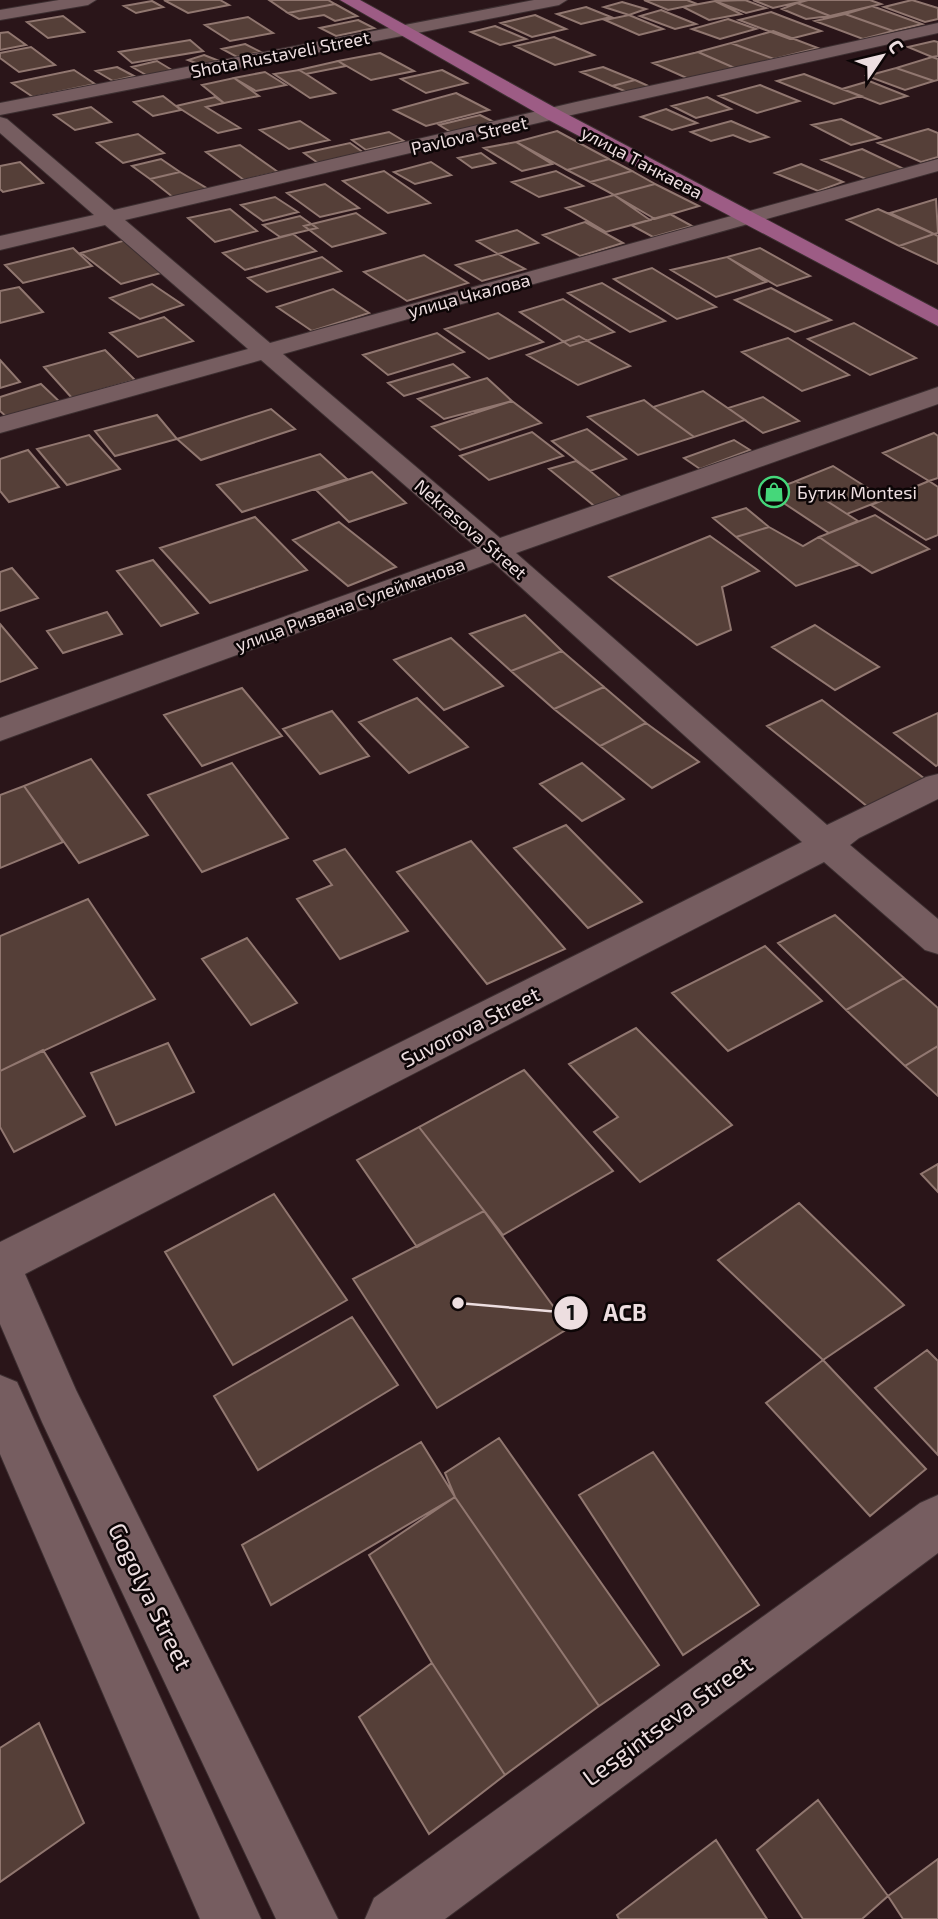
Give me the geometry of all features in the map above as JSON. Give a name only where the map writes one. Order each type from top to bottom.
[{"type":"main road","name":"улица Танкаева","points":[[348,0],[554,115],[938,318]]},
{"type":"main road","name":"улица Танкаева","points":[[380,0],[576,108],[938,298]]},
{"type":"street","points":[[0,13],[60,0]]},
{"type":"street","points":[[0,13],[88,0]]},
{"type":"street","name":"Shota Rustaveli Street","points":[[2,110],[559,0]]},
{"type":"street","name":"Pavlova Street","points":[[0,243],[576,108],[938,28]]},
{"type":"street","name":"Nekrasova Street","points":[[2,110],[117,216],[276,349],[836,837],[938,940]]},
{"type":"street","name":"улица Чкалова","points":[[0,425],[938,165]]},
{"type":"street","name":"улица Ризвана Сулейманова","points":[[0,730],[505,547],[938,395]]},
{"type":"street","name":"Suvorova Street","points":[[0,1264],[938,785]]},
{"type":"street","name":"Nekrasova Street","points":[[836,837],[918,888]]},
{"type":"street","name":"Gogolya Street","points":[[0,1269],[59,1406],[309,1919]]},
{"type":"street","points":[[7,1415],[232,1919]]},
{"type":"street","name":"Lesgintseva Street","points":[[395,1919],[938,1521]]},
{"type":"building","points":[[164,0],[220,0],[229,5],[188,13]]},
{"type":"building","points":[[269,0],[328,0],[335,4],[288,13]]},
{"type":"building","points":[[644,0],[687,0],[697,4],[668,10]]},
{"type":"building","points":[[745,0],[766,8],[746,13],[715,1]]},
{"type":"building","points":[[753,0],[802,0],[804,1],[773,8]]},
{"type":"building","points":[[808,0],[870,0],[881,4],[830,16],[797,3]]},
{"type":"building","points":[[912,0],[938,8],[938,19],[925,22],[884,7]]},
{"type":"building","points":[[152,1],[163,7],[136,13],[124,6]]},
{"type":"building","points":[[715,1],[741,14],[709,20],[683,7]]},
{"type":"building","points":[[622,2],[646,9],[629,15],[604,7]]},
{"type":"building","points":[[797,3],[830,16],[806,19],[782,9]]},
{"type":"building","points":[[335,4],[357,16],[335,21],[324,15],[299,19],[288,13]]},
{"type":"building","points":[[872,6],[922,24],[893,31],[845,14]]},
{"type":"building","points":[[586,7],[611,17],[581,24],[557,14]]},
{"type":"building","points":[[661,10],[696,24],[675,29],[640,16]]},
{"type":"building","points":[[771,12],[821,31],[790,39],[739,20]]},
{"type":"building","points":[[845,14],[893,31],[863,39],[815,21]]},
{"type":"building","points":[[535,15],[566,29],[532,37],[501,23]]},
{"type":"building","points":[[629,15],[663,29],[639,35],[605,20]]},
{"type":"building","points":[[63,16],[84,32],[48,38],[27,22]]},
{"type":"building","points":[[248,17],[273,33],[230,41],[205,25]]},
{"type":"building","points":[[728,19],[756,29],[720,39],[692,29]]},
{"type":"building","points":[[358,20],[374,28],[336,36],[320,28]]},
{"type":"building","points":[[495,26],[526,39],[500,45],[471,32]]},
{"type":"building","points":[[773,31],[818,48],[774,59],[731,43]]},
{"type":"building","points":[[8,32],[26,45],[0,50],[0,33]]},
{"type":"building","points":[[554,37],[594,55],[555,65],[515,46]]},
{"type":"building","points":[[190,40],[203,51],[132,63],[119,52]]},
{"type":"building","points":[[938,42],[938,56],[932,57],[908,47]]},
{"type":"building","points":[[731,43],[774,59],[737,69],[698,52]]},
{"type":"building","points":[[245,44],[261,52],[237,57],[222,49]]},
{"type":"building","points":[[31,47],[55,65],[19,72],[0,58],[0,53]]},
{"type":"building","points":[[698,52],[737,69],[691,80],[653,63]]},
{"type":"building","points":[[380,53],[414,71],[371,80],[338,61]]},
{"type":"building","points":[[204,55],[222,62],[201,65],[188,60]]},
{"type":"building","points":[[932,57],[938,59],[938,80],[896,68]]},
{"type":"building","points":[[157,61],[172,70],[148,76],[132,67]]},
{"type":"building","points":[[338,61],[346,66],[306,74],[299,70]]},
{"type":"building","points":[[117,67],[134,76],[113,81],[96,71]]},
{"type":"building","points":[[603,67],[635,80],[612,86],[581,72]]},
{"type":"building","points":[[896,68],[934,81],[905,90],[867,76]]},
{"type":"building","points":[[74,70],[95,84],[33,97],[12,83]]},
{"type":"building","points":[[299,70],[335,93],[310,98],[274,74]]},
{"type":"building","points":[[442,70],[467,83],[426,93],[401,79]]},
{"type":"building","points":[[265,72],[286,85],[256,91],[234,78]]},
{"type":"building","points":[[804,74],[861,96],[834,104],[777,81]]},
{"type":"building","points":[[234,78],[259,96],[224,103],[202,85]]},
{"type":"building","points":[[635,80],[653,88],[632,94],[612,86]]},
{"type":"building","points":[[869,81],[907,96],[880,104],[842,89]]},
{"type":"building","points":[[760,85],[799,101],[757,113],[719,96]]},
{"type":"building","points":[[456,93],[489,110],[426,126],[394,110]]},
{"type":"building","points":[[163,96],[181,110],[153,116],[134,102]]},
{"type":"building","points":[[215,97],[224,103],[206,107],[240,128],[218,133],[176,106]]},
{"type":"building","points":[[707,97],[731,109],[696,118],[672,106]]},
{"type":"building","points":[[91,107],[111,122],[75,130],[54,115]]},
{"type":"building","points":[[666,109],[697,123],[672,130],[641,117]]},
{"type":"building","points":[[480,115],[496,123],[454,134],[439,125]]},
{"type":"building","points":[[841,119],[880,138],[851,145],[812,125]]},
{"type":"building","points":[[300,121],[329,140],[289,149],[260,130]]},
{"type":"building","points":[[731,121],[768,137],[750,142],[733,135],[711,141],[691,132]]},
{"type":"building","points":[[928,129],[938,133],[938,157],[921,162],[878,143]]},
{"type":"building","points":[[557,131],[609,159],[567,170],[516,142]]},
{"type":"building","points":[[389,132],[404,141],[366,150],[352,140]]},
{"type":"building","points":[[138,134],[164,153],[123,163],[97,143]]},
{"type":"building","points":[[516,142],[552,164],[522,171],[484,148]]},
{"type":"building","points":[[350,143],[364,153],[318,163],[304,153]]},
{"type":"building","points":[[240,145],[278,172],[244,180],[206,152]]},
{"type":"building","points":[[862,149],[904,169],[868,180],[822,160]]},
{"type":"building","points":[[481,153],[495,163],[472,168],[458,158]]},
{"type":"building","points":[[161,159],[180,172],[150,179],[132,166]]},
{"type":"building","points":[[609,159],[632,171],[590,182],[567,170]]},
{"type":"building","points":[[20,162],[43,183],[3,192],[0,189],[0,166]]},
{"type":"building","points":[[431,162],[451,175],[415,184],[394,172]]},
{"type":"building","points":[[801,164],[843,182],[818,191],[775,173]]},
{"type":"building","points":[[384,171],[430,203],[388,213],[343,181]]},
{"type":"building","points":[[556,171],[583,186],[539,197],[512,182]]},
{"type":"building","points":[[632,171],[655,184],[614,195],[590,182]]},
{"type":"building","points":[[180,172],[208,189],[174,198],[150,179]]},
{"type":"building","points":[[325,184],[359,208],[320,217],[287,193]]},
{"type":"building","points":[[655,184],[699,206],[655,219],[614,195]]},
{"type":"building","points":[[614,195],[650,220],[606,232],[566,208]]},
{"type":"building","points":[[275,197],[298,212],[263,221],[241,205]]},
{"type":"building","points":[[936,199],[938,233],[934,234],[890,213]]},
{"type":"building","points":[[230,209],[257,231],[215,242],[188,218]]},
{"type":"building","points":[[878,209],[934,234],[899,246],[847,220]]},
{"type":"building","points":[[356,213],[385,233],[332,247],[304,226]]},
{"type":"building","points":[[670,214],[692,226],[653,237],[631,225]]},
{"type":"building","points":[[300,216],[317,228],[280,237],[263,225]]},
{"type":"building","points":[[585,222],[623,243],[580,256],[543,235]]},
{"type":"building","points":[[517,230],[538,243],[498,254],[477,241]]},
{"type":"building","points":[[293,234],[316,251],[245,270],[223,253]]},
{"type":"building","points":[[934,234],[938,236],[938,264],[899,246]]},
{"type":"building","points":[[126,240],[168,271],[121,284],[81,253]]},
{"type":"building","points":[[73,248],[92,266],[23,283],[5,265]]},
{"type":"building","points":[[760,248],[810,276],[777,286],[727,257]]},
{"type":"building","points":[[498,254],[525,269],[482,281],[456,265]]},
{"type":"building","points":[[424,255],[468,283],[407,301],[364,272]]},
{"type":"building","points":[[322,257],[341,271],[267,292],[248,278]]},
{"type":"building","points":[[727,257],[766,282],[716,297],[671,270]]},
{"type":"building","points":[[652,268],[716,307],[677,319],[614,279]]},
{"type":"building","points":[[602,283],[665,321],[630,332],[568,293]]},
{"type":"building","points":[[152,284],[183,305],[140,319],[110,298]]},
{"type":"building","points":[[19,287],[43,312],[0,323],[0,291]]},
{"type":"building","points":[[771,288],[831,320],[795,332],[735,300]]},
{"type":"building","points":[[333,289],[369,313],[312,331],[277,307]]},
{"type":"building","points":[[563,299],[614,332],[570,346],[520,312]]},
{"type":"building","points":[[498,313],[543,342],[489,359],[445,329]]},
{"type":"building","points":[[164,317],[193,341],[138,357],[110,333]]},
{"type":"building","points":[[854,323],[916,358],[870,375],[808,339]]},
{"type":"building","points":[[437,333],[464,352],[388,375],[363,355]]},
{"type":"building","points":[[579,336],[630,366],[578,385],[527,355]]},
{"type":"building","points":[[788,338],[849,375],[802,391],[742,352]]},
{"type":"building","points":[[105,350],[135,380],[72,398],[44,367]]},
{"type":"building","points":[[0,360],[20,382],[0,388]]},
{"type":"building","points":[[453,364],[469,377],[404,396],[388,383]]},
{"type":"building","points":[[487,378],[512,401],[444,419],[418,399]]},
{"type":"building","points":[[41,384],[62,404],[10,420],[0,411],[0,397]]},
{"type":"building","points":[[703,391],[745,420],[694,437],[653,407]]},
{"type":"building","points":[[763,397],[799,421],[763,433],[728,408]]},
{"type":"building","points":[[644,400],[694,437],[638,455],[588,417]]},
{"type":"building","points":[[512,401],[541,423],[460,450],[432,427]]},
{"type":"building","points":[[271,409],[295,429],[201,460],[177,439]]},
{"type":"building","points":[[157,415],[177,439],[115,456],[95,431]]},
{"type":"building","points":[[587,429],[626,459],[590,471],[552,441]]},
{"type":"building","points":[[532,432],[563,456],[489,480],[460,456]]},
{"type":"building","points":[[934,433],[938,436],[938,478],[929,481],[883,453]]},
{"type":"building","points":[[89,435],[120,469],[67,485],[37,449]]},
{"type":"building","points":[[734,440],[750,450],[700,469],[684,458]]},
{"type":"building","points":[[28,450],[59,487],[9,502],[0,491],[0,459]]},
{"type":"building","points":[[320,454],[347,479],[242,512],[217,485]]},
{"type":"building","points":[[576,461],[625,500],[598,509],[549,469]]},
{"type":"building","points":[[833,466],[885,499],[847,514],[796,481]]},
{"type":"building","points":[[372,472],[406,503],[349,522],[316,490]]},
{"type":"building","points":[[796,481],[858,521],[829,533],[767,492]]},
{"type":"building","points":[[929,481],[938,487],[938,535],[926,540],[871,505]]},
{"type":"building","points":[[746,508],[769,527],[736,537],[713,518]]},
{"type":"building","points":[[875,515],[929,549],[872,573],[819,537]]},
{"type":"building","points":[[255,517],[307,570],[210,603],[160,548]]},
{"type":"building","points":[[339,522],[396,567],[348,586],[293,540]]},
{"type":"building","points":[[769,527],[803,546],[819,537],[859,565],[796,586],[736,537]]},
{"type":"building","points":[[710,536],[759,571],[722,587],[731,630],[697,645],[609,577]]},
{"type":"building","points":[[153,560],[198,613],[161,626],[117,571]]},
{"type":"building","points":[[12,568],[38,598],[0,611],[0,572]]},
{"type":"building","points":[[107,612],[122,634],[63,653],[47,631]]},
{"type":"building","points":[[525,615],[562,651],[511,671],[470,634]]},
{"type":"building","points":[[0,624],[37,668],[0,682]]},
{"type":"building","points":[[815,625],[879,667],[835,690],[772,647]]},
{"type":"building","points":[[451,638],[503,686],[444,710],[394,660]]},
{"type":"building","points":[[562,651],[604,687],[554,709],[511,671]]},
{"type":"building","points":[[604,687],[646,723],[600,746],[554,709]]},
{"type":"building","points":[[242,688],[282,736],[202,766],[164,715]]},
{"type":"building","points":[[417,698],[468,747],[409,773],[359,722]]},
{"type":"building","points":[[822,700],[929,782],[873,811],[767,726]]},
{"type":"building","points":[[332,711],[369,756],[320,774],[283,729]]},
{"type":"building","points":[[938,713],[938,765],[936,766],[894,733]]},
{"type":"building","points":[[646,723],[699,762],[652,788],[600,746]]},
{"type":"building","points":[[91,759],[148,835],[79,863],[24,786]]},
{"type":"building","points":[[232,763],[288,838],[202,872],[148,795]]},
{"type":"building","points":[[582,763],[624,799],[582,821],[540,784]]},
{"type":"building","points":[[24,786],[63,842],[0,868],[0,795]]},
{"type":"building","points":[[566,825],[642,902],[588,928],[514,848]]},
{"type":"building","points":[[471,841],[565,949],[487,984],[397,872]]},
{"type":"building","points":[[345,849],[408,931],[340,959],[297,899],[332,885],[314,861]]},
{"type":"building","points":[[88,899],[155,999],[0,1071],[0,936]]},
{"type":"building","points":[[835,915],[904,978],[846,1010],[778,943]]},
{"type":"building","points":[[247,938],[297,1003],[251,1025],[202,959]]},
{"type":"building","points":[[765,946],[822,1001],[728,1051],[672,993]]},
{"type":"building","points":[[904,978],[938,1008],[938,1046],[905,1066],[846,1010]]},
{"type":"building","points":[[636,1028],[732,1125],[640,1182],[594,1132],[618,1117],[569,1064]]},
{"type":"building","points":[[168,1043],[194,1092],[116,1125],[91,1073]]},
{"type":"building","points":[[938,1046],[938,1096],[905,1066]]},
{"type":"building","points":[[43,1050],[85,1116],[14,1152],[0,1127],[0,1071]]},
{"type":"building","points":[[524,1070],[613,1171],[503,1235],[419,1127]]},
{"type":"building","points":[[419,1127],[484,1211],[417,1247],[357,1160]]},
{"type":"building","points":[[938,1164],[938,1192],[921,1174]]},
{"type":"building","points":[[274,1194],[347,1300],[233,1365],[165,1252]]},
{"type":"building","points":[[799,1203],[904,1305],[823,1360],[718,1260]]},
{"type":"building","points":[[484,1211],[569,1328],[437,1408],[353,1279]]},
{"type":"building","points":[[352,1317],[398,1385],[258,1470],[214,1396]]},
{"type":"building","points":[[927,1350],[938,1361],[938,1455],[875,1388]]},
{"type":"building","points":[[823,1360],[926,1469],[870,1516],[766,1403]]},
{"type":"building","points":[[499,1438],[659,1665],[599,1706],[455,1497],[445,1473]]},
{"type":"building","points":[[421,1442],[455,1497],[271,1605],[242,1545]]},
{"type":"building","points":[[653,1452],[759,1605],[683,1655],[579,1495]]},
{"type":"building","points":[[455,1497],[599,1706],[505,1775],[432,1663],[369,1555]]},
{"type":"building","points":[[432,1663],[505,1775],[429,1834],[359,1717]]},
{"type":"building","points":[[39,1723],[84,1823],[0,1882],[0,1748]]},
{"type":"building","points":[[818,1800],[888,1896],[862,1919],[803,1919],[757,1850]]},
{"type":"building","points":[[716,1840],[767,1919],[619,1919],[617,1915]]},
{"type":"building","points":[[938,1859],[938,1919],[903,1919],[888,1896]]},
{"type":"place","name":"Бутик Montesi","points":[[774,492]]},
{"type":"place","name":"АCB","points":[[458,1303]]}]
